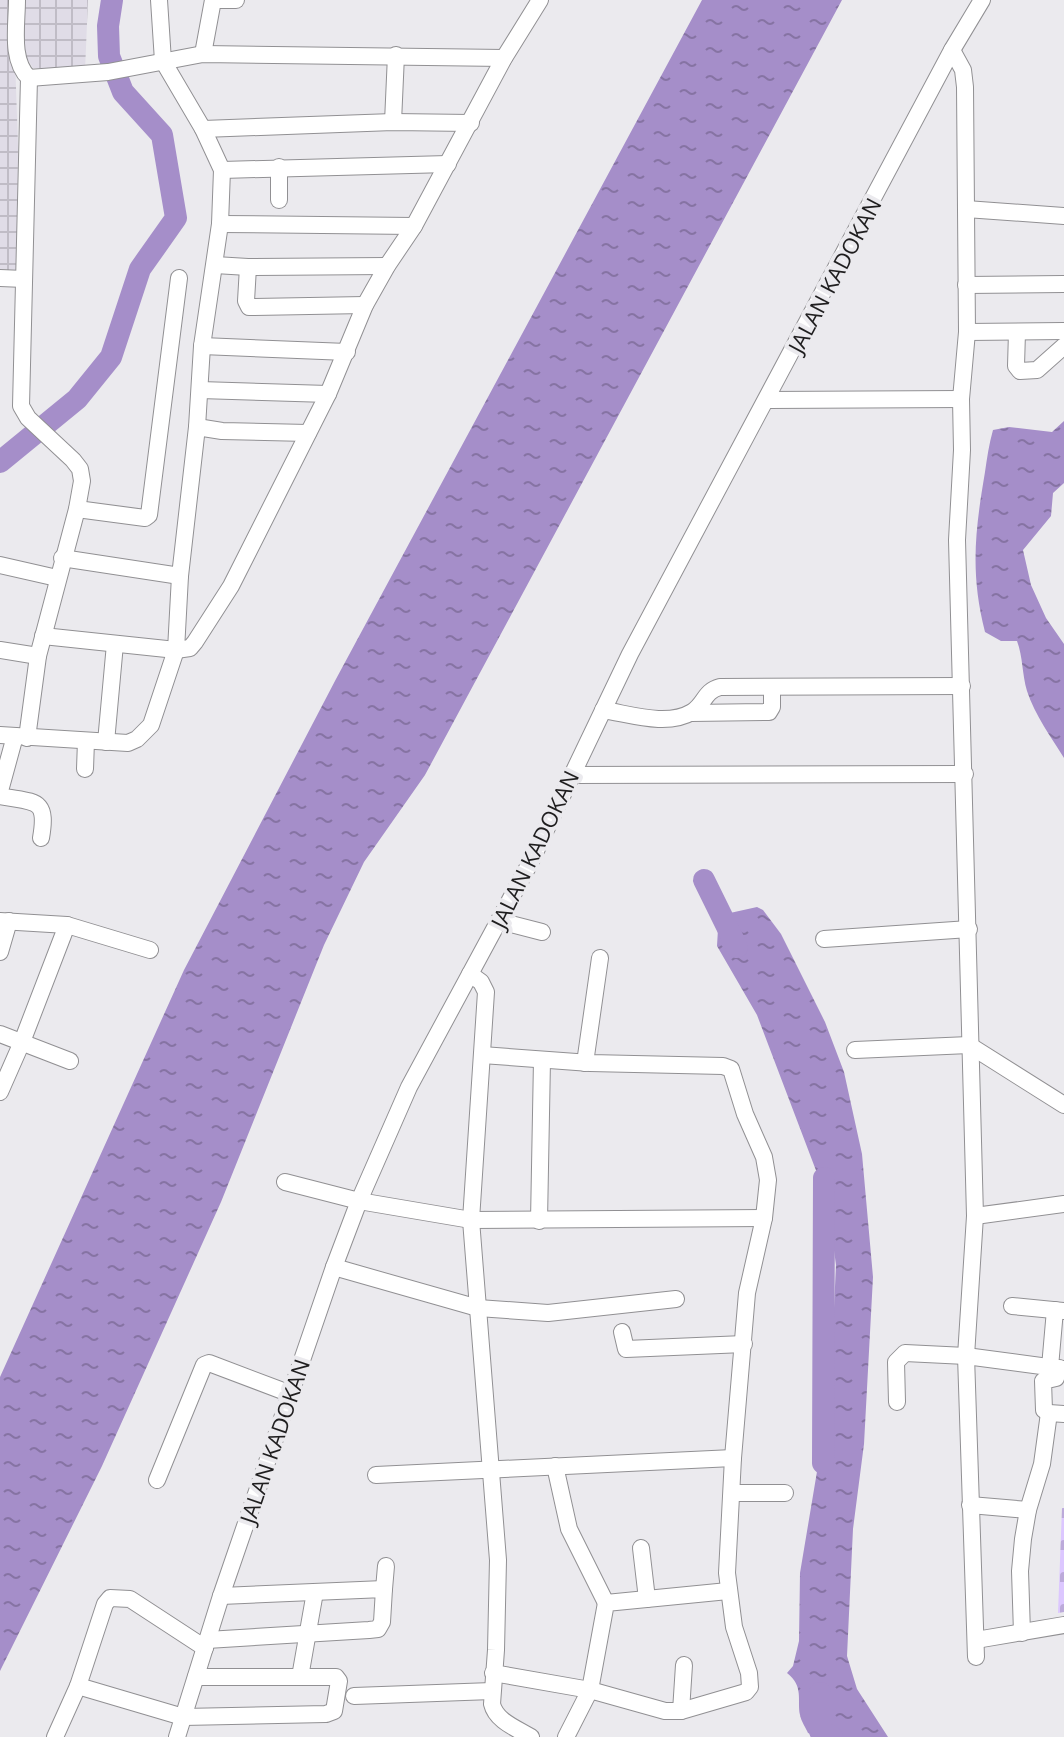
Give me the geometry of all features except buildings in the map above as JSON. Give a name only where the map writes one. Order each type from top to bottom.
[{"type":"street","points":[[17,0],[17,58],[29,78],[21,406],[28,418],[73,460],[80,469],[82,481],[0,794],[36,803],[42,808],[45,817],[41,838]]},
{"type":"street","points":[[14,736],[128,743],[144,734],[151,725],[176,650],[202,346],[220,224],[222,170],[203,129],[163,61],[159,0]]},
{"type":"street","points":[[203,54],[213,0],[236,0]]},
{"type":"street","points":[[43,636],[176,650],[190,648],[231,586],[328,394],[365,305],[414,226],[504,58],[540,0]]},
{"type":"street","name":"JALAN KADOKAN","points":[[177,1737],[221,1596],[334,1267],[409,1087],[499,921],[603,710],[952,50],[982,0]]},
{"type":"street","points":[[952,50],[963,70],[965,87],[967,332],[961,399],[962,450],[957,540],[975,1216],[966,1356],[976,1648],[1022,1633],[1064,1625]]},
{"type":"street","points":[[29,78],[108,72],[203,54],[504,58]]},
{"type":"street","points":[[393,122],[396,55]]},
{"type":"street","points":[[203,129],[393,122],[471,123]]},
{"type":"street","points":[[222,170],[448,164]]},
{"type":"street","points":[[279,167],[279,200]]},
{"type":"street","points":[[966,209],[1064,216]]},
{"type":"street","points":[[220,224],[414,226]]},
{"type":"street","points":[[215,265],[387,266]]},
{"type":"street","points":[[248,267],[246,301],[249,307],[365,305]]},
{"type":"street","points":[[0,278],[24,279]]},
{"type":"street","points":[[77,509],[141,517],[149,515],[179,278]]},
{"type":"street","points":[[966,285],[1064,284]]},
{"type":"street","points":[[967,332],[1064,331]]},
{"type":"street","points":[[1017,332],[1016,366],[1020,371],[1037,370],[1064,346]]},
{"type":"street","points":[[202,346],[347,352]]},
{"type":"street","points":[[200,390],[328,394]]},
{"type":"street","points":[[768,400],[961,399]]},
{"type":"street","points":[[197,427],[222,431],[308,433]]},
{"type":"street","points":[[62,558],[180,576]]},
{"type":"street","points":[[0,565],[57,578]]},
{"type":"street","points":[[106,742],[115,644]]},
{"type":"street","points":[[0,650],[38,656]]},
{"type":"street","points":[[691,713],[713,689],[962,686]]},
{"type":"street","points":[[603,710],[671,719],[691,713],[769,712],[772,687]]},
{"type":"street","points":[[85,769],[86,741]]},
{"type":"street","points":[[571,775],[965,774]]},
{"type":"street","points":[[0,952],[5,921],[67,925],[150,950]]},
{"type":"street","points":[[499,921],[542,932]]},
{"type":"street","points":[[0,1092],[67,925]]},
{"type":"street","points":[[824,939],[969,929]]},
{"type":"street","points":[[585,1063],[600,958]]},
{"type":"street","points":[[470,974],[481,982],[486,992],[471,1220],[498,1560],[492,1691],[494,1712],[531,1737]]},
{"type":"street","points":[[0,1034],[70,1061]]},
{"type":"street","points":[[855,1050],[969,1045],[1064,1105]]},
{"type":"street","points":[[482,1055],[585,1063],[723,1066],[731,1069],[745,1114],[764,1157],[768,1180],[764,1218],[747,1293],[733,1458],[728,1591],[750,1687],[746,1692],[681,1711],[656,1709],[590,1690],[493,1673]]},
{"type":"street","points":[[539,1221],[542,1060]]},
{"type":"street","points":[[285,1182],[359,1201],[471,1220],[764,1218]]},
{"type":"street","points":[[975,1216],[1064,1204]]},
{"type":"street","points":[[334,1267],[478,1308],[548,1313],[676,1299]]},
{"type":"street","points":[[1012,1306],[1060,1311],[1056,1378],[1043,1381],[1043,1404],[1056,1414],[1028,1510],[1020,1571],[1022,1633]]},
{"type":"street","points":[[622,1332],[626,1349],[744,1344]]},
{"type":"street","points":[[897,1402],[895,1370],[900,1355],[966,1356],[1058,1368]]},
{"type":"street","points":[[157,1480],[204,1365],[209,1363],[291,1394]]},
{"type":"street","points":[[376,1475],[733,1458]]},
{"type":"street","points":[[555,1466],[569,1529],[606,1603],[590,1690],[566,1737]]},
{"type":"street","points":[[732,1493],[785,1493]]},
{"type":"street","points":[[970,1505],[1028,1510]]},
{"type":"street","points":[[641,1548],[647,1599]]},
{"type":"street","points":[[55,1737],[78,1686],[105,1604],[110,1598],[130,1599],[206,1644],[378,1629],[382,1622],[386,1566]]},
{"type":"street","points":[[221,1596],[384,1589]]},
{"type":"street","points":[[606,1603],[728,1591]]},
{"type":"street","points":[[300,1677],[315,1592]]},
{"type":"street","points":[[681,1711],[684,1665]]},
{"type":"street","points":[[78,1686],[183,1717],[326,1714],[334,1711],[338,1678],[196,1677]]},
{"type":"street","points":[[354,1696],[492,1691]]},
{"type":"shaded area","points":[[0,0],[13,0],[18,146],[17,274],[0,274]]},
{"type":"shaded area","points":[[23,0],[88,0],[85,71],[33,68],[24,53]]},
{"type":"green space","points":[[1062,1508],[1064,1612],[1058,1613]]},
{"type":"water","points":[[702,0],[842,0],[425,775],[364,862],[324,945],[221,1202],[102,1466],[0,1671],[0,1377],[184,970],[336,679]]},
{"type":"water","points":[[1064,421],[1064,483],[1053,493],[1051,516],[1023,550],[1031,585],[1046,618],[1064,644],[1064,758],[1030,700],[1017,641],[1001,641],[985,632],[977,590],[976,552],[993,430],[1009,427],[1052,432]]},
{"type":"water","points":[[757,907],[763,910],[781,934],[825,1022],[844,1072],[862,1154],[873,1277],[864,1444],[853,1529],[847,1656],[857,1689],[888,1737],[822,1737],[821,1723],[817,1724],[813,1735],[808,1733],[800,1715],[798,1688],[787,1673],[793,1666],[799,1641],[800,1573],[830,1394],[836,1265],[820,1181],[757,1015],[717,946],[718,929],[730,913]]},
{"type":"waterway","points":[[0,462],[77,399],[111,357],[140,269],[176,218],[162,135],[123,92],[109,56],[108,26],[112,0]]},
{"type":"waterway","points":[[704,880],[737,947]]},
{"type":"waterway","points":[[823,1463],[824,1178]]},
{"type":"waterway","points":[[820,1693],[820,1731],[832,1737]]}]
